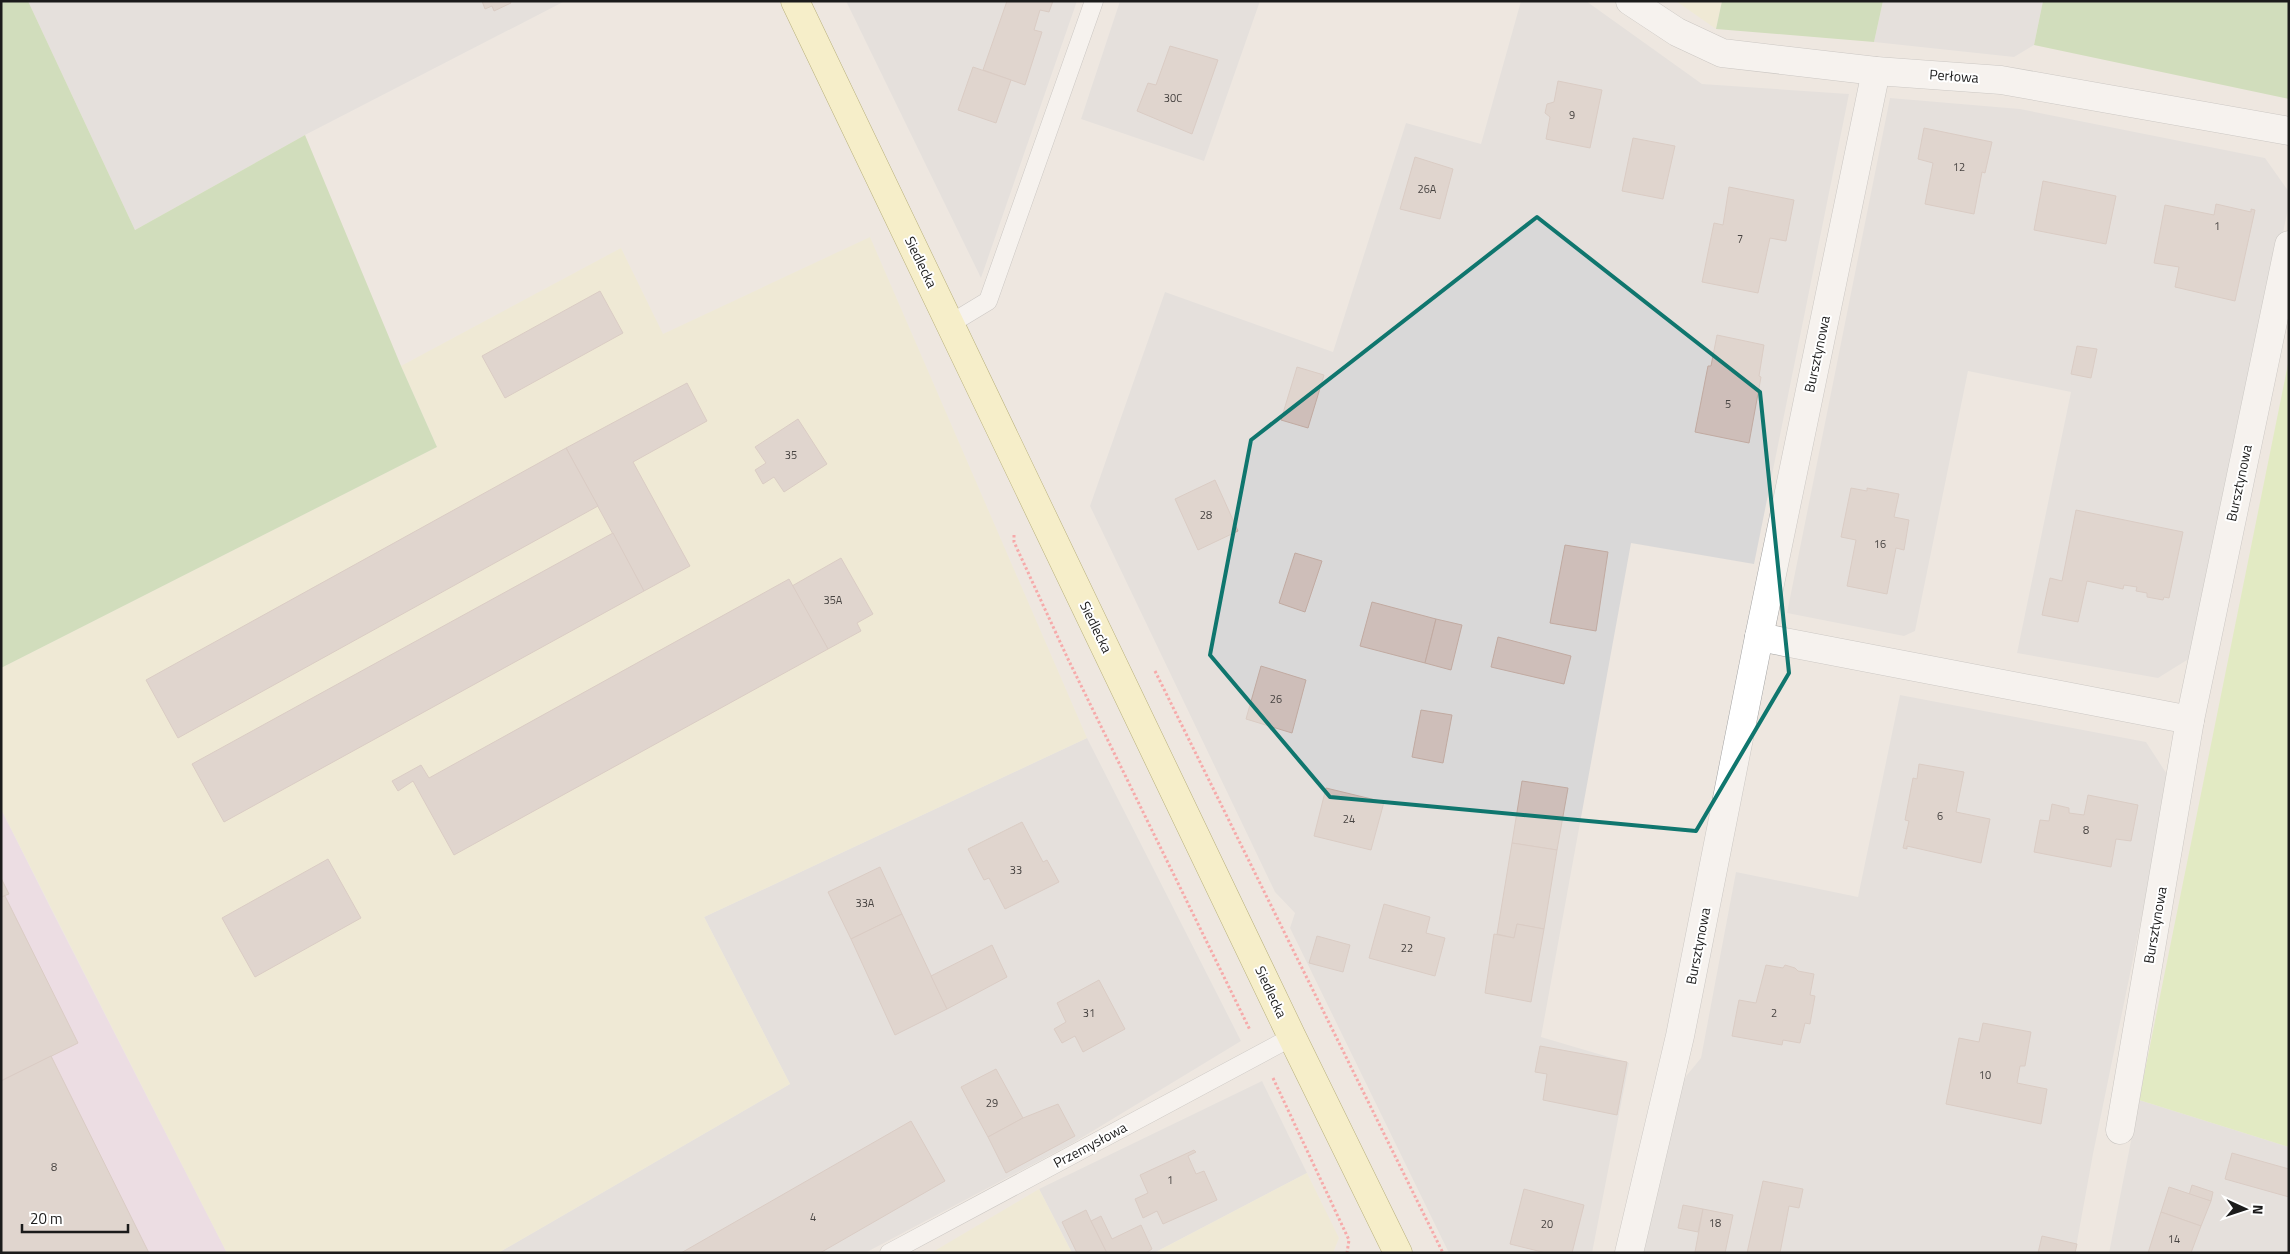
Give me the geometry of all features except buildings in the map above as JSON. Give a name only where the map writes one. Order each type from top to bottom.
[{"type":"main road","name":"Siedlecka","points":[[794,1],[1398,1253]]},
{"type":"street","name":"Perłowa","points":[[1630,1],[1677,32],[1722,53],[1876,71],[2010,81],[2289,132]]},
{"type":"street","name":"Bursztynowa","points":[[1629,1253],[1680,1036],[1759,637],[1876,71]]},
{"type":"street","name":"Bursztynowa","points":[[2120,1130],[2190,720],[2289,245]]},
{"type":"street","points":[[1759,637],[2190,720]]},
{"type":"lane","points":[[950,324],[988,301],[1094,1]]},
{"type":"lane","name":"Przemysłowa","points":[[889,1253],[1292,1036]]},
{"type":"path","points":[[1014,542],[1067,657],[1350,1240],[1347,1253]]},
{"type":"path","points":[[1153,666],[1443,1253]]},
{"type":"highlighted area","points":[[1537,217],[1760,392],[1789,673],[1696,831],[1330,797],[1210,655],[1251,440]]},
{"type":"shaded area","points":[[28,1],[565,1],[305,135],[135,230]]},
{"type":"shaded area","points":[[846,1],[1077,1],[981,278]]},
{"type":"shaded area","points":[[1120,1],[1260,1],[1204,161],[1081,119]]},
{"type":"shaded area","points":[[1521,1],[1586,1],[1702,84],[1849,94],[1754,564],[1631,543],[1541,1037],[1629,1063],[1592,1253],[1449,1253],[1290,928],[1295,913],[1275,892],[1090,506],[1165,292],[1333,352],[1406,123],[1481,144]]},
{"type":"shaded area","points":[[1676,1],[1722,1],[1716,29]]},
{"type":"shaded area","points":[[1883,1],[2043,1],[2034,45],[2014,57],[1874,42]]},
{"type":"shaded area","points":[[1890,98],[2020,109],[2265,158],[2289,192],[2289,204],[2195,655],[2158,678],[2017,653],[2071,392],[1968,371],[1915,631],[1904,636],[1787,613]]},
{"type":"shaded area","points":[[870,237],[1087,738],[704,917],[790,1084],[498,1253],[227,1253],[1,809],[1,668],[437,447],[401,366],[621,248],[663,334]]},
{"type":"shaded area","points":[[1900,695],[2146,742],[2170,779],[2093,1154],[2075,1253],[1640,1253],[1671,1104],[1687,1075],[1701,1058],[1736,872],[1858,897]]},
{"type":"shaded area","points":[[1087,738],[1241,1041],[1073,1143],[865,1253],[498,1253],[790,1084],[704,917]]},
{"type":"shaded area","points":[[1,809],[51,909],[227,1253],[1,1253]]},
{"type":"shaded area","points":[[1262,1081],[1307,1173],[1154,1253],[1072,1253],[1039,1189]]},
{"type":"shaded area","points":[[2139,1100],[2289,1147],[2289,1253],[2109,1253]]},
{"type":"shaded area","points":[[1307,1173],[1339,1238],[1333,1253],[1154,1253]]},
{"type":"shaded area","points":[[1039,1189],[1072,1253],[931,1253]]},
{"type":"green space","points":[[1,1],[28,1],[135,230],[305,135],[401,366],[437,447],[1,668]]},
{"type":"green space","points":[[1722,1],[1883,1],[1874,42],[1716,29]]},
{"type":"green space","points":[[2043,1],[2289,1],[2289,99],[2034,45]]},
{"type":"green space","points":[[2289,359],[2289,1147],[2139,1100]]}]
